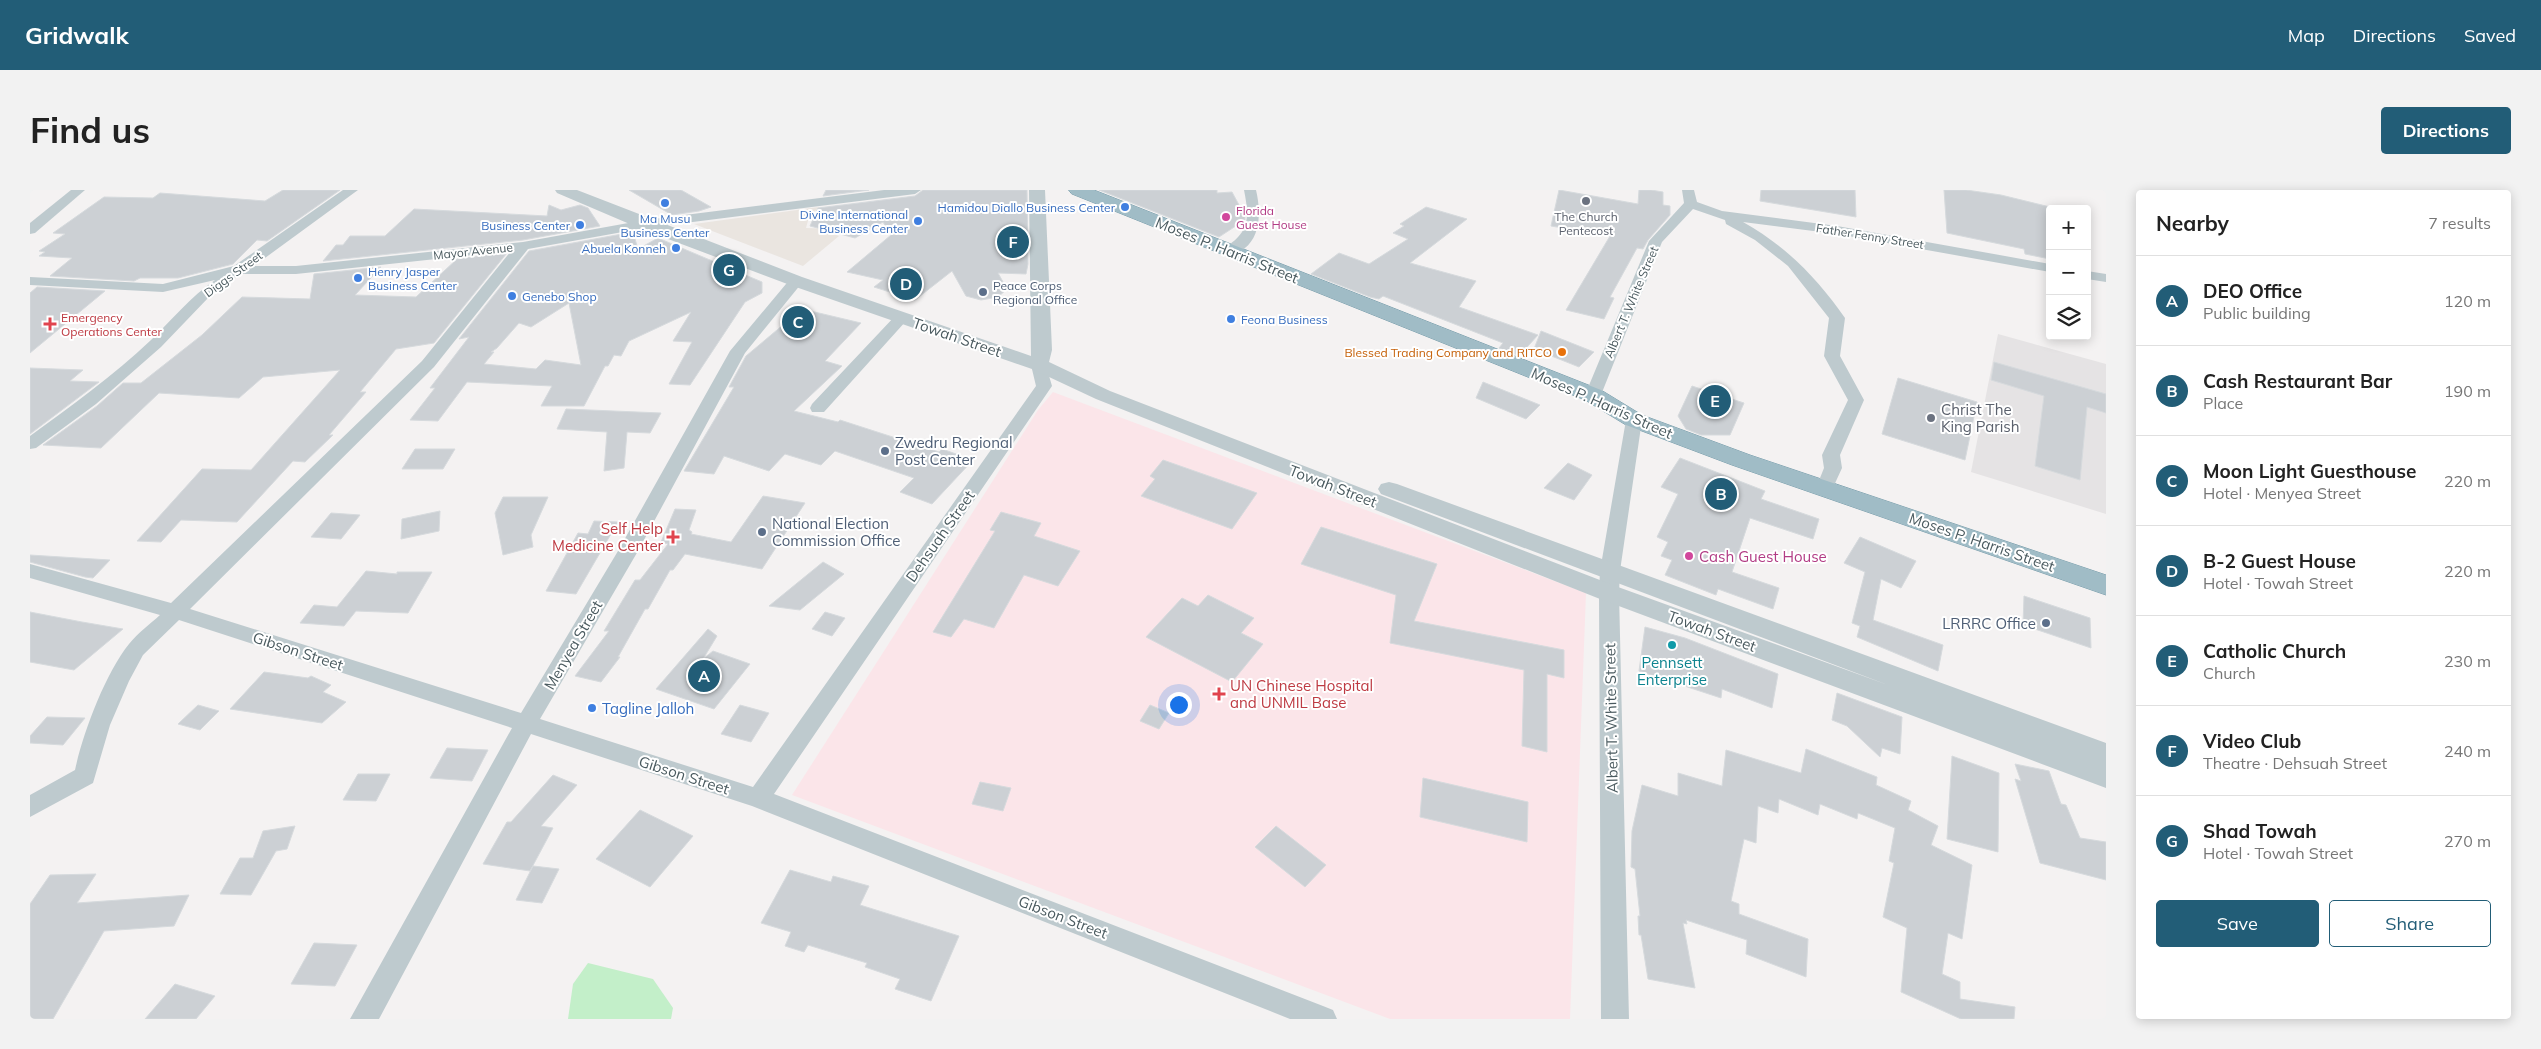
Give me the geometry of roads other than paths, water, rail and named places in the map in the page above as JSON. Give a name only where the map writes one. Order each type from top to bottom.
[{"type":"highway","name":"Moses P. Harris Street","points":[[1078,190],[1593,395],[1634,420],[2106,585]]},
{"type":"street","points":[[30,230],[78,190]]},
{"type":"street","name":"Diggs Street","points":[[30,444],[97,394],[156,344],[204,294],[352,190]]},
{"type":"street","name":"Towah Street","points":[[563,190],[645,224],[796,281],[902,318],[1040,358]]},
{"type":"street","name":"Towah Street","points":[[592,190],[1040,358],[1103,395],[1610,582],[2106,755]]},
{"type":"street","name":"Mayor Avenue","points":[[30,281],[163,288],[237,270],[296,270],[523,246],[645,224],[915,190]]},
{"type":"street","name":"Dehsuah Street","points":[[758,798],[1044,386],[1040,358],[1037,190]]},
{"type":"street","points":[[1230,251],[1246,240],[1255,221],[1250,190]]},
{"type":"street","name":"Father Fenny Street","points":[[1690,197],[1720,215],[1838,230],[2046,267]]},
{"type":"street","name":"Albert T. White Street","points":[[1593,395],[1656,241],[1690,197]]},
{"type":"street","points":[[1720,215],[1760,237],[1793,263],[1837,318],[1832,356],[1856,400],[1832,455],[1833,468],[1825,488]]},
{"type":"street","points":[[30,807],[85,776],[92,740],[107,701],[136,650],[428,364],[523,246]]},
{"type":"street","points":[[2091,276],[2106,278]]},
{"type":"street","name":"Menyea Street","points":[[364,1019],[526,724],[628,551],[738,352],[796,281]]},
{"type":"street","points":[[818,408],[902,318]]},
{"type":"street","name":"Albert T. White Street","points":[[1615,1019],[1610,582],[1634,420]]},
{"type":"street","name":"Gibson Street","points":[[30,571],[176,612],[758,798],[1323,1019]]},
{"type":"street","name":"Towah Street","points":[[1610,582],[2106,776]]},
{"type":"place","name":"The Church Pentecost","points":[[1586,201]]},
{"type":"place","name":"Ma Musu Business Center","points":[[665,203]]},
{"type":"place","name":"Hamidou Diallo Business Center","points":[[1125,207]]},
{"type":"place","name":"Florida Guest House","points":[[1226,217]]},
{"type":"place","name":"Divine International Business Center","points":[[918,221]]},
{"type":"place","name":"Business Center","points":[[580,225]]},
{"type":"place","name":"Video Club","points":[[1013,242]]},
{"type":"place","name":"Abuela Konneh","points":[[676,248]]},
{"type":"place","name":"Shad Towah","points":[[729,270]]},
{"type":"place","name":"Henry Jasper Business Center","points":[[358,278]]},
{"type":"place","name":"B-2 Guest House","points":[[906,284]]},
{"type":"place","name":"Peace Corps Regional Office","points":[[983,292]]},
{"type":"place","name":"Genebo Shop","points":[[512,296]]},
{"type":"place","name":"Feona Business","points":[[1231,319]]},
{"type":"place","name":"Moon Light Guesthouse","points":[[798,322]]},
{"type":"place","name":"Emergency Operations Center","points":[[50,324]]},
{"type":"place","name":"Blessed Trading Company and RITCO","points":[[1562,352]]},
{"type":"place","name":"Catholic Church","points":[[1715,401]]},
{"type":"place","name":"Christ The King Parish","points":[[1931,418]]},
{"type":"place","name":"Zwedru Regional Post Center","points":[[885,451]]},
{"type":"place","name":"Cash Restaurant Bar","points":[[1721,494]]},
{"type":"place","name":"National Election Commission Office","points":[[762,532]]},
{"type":"place","name":"Self Help Medicine Center","points":[[673,537]]},
{"type":"place","name":"Cash Guest House","points":[[1689,556]]},
{"type":"place","name":"LRRRC Office","points":[[2046,623]]},
{"type":"place","name":"Pennsett Enterprise","points":[[1672,645]]},
{"type":"place","name":"DEO Office","points":[[704,676]]},
{"type":"place","name":"UN Chinese Hospital and UNMIL Base","points":[[1219,694]]},
{"type":"place","name":"Tagline Jalloh","points":[[592,708]]}]
